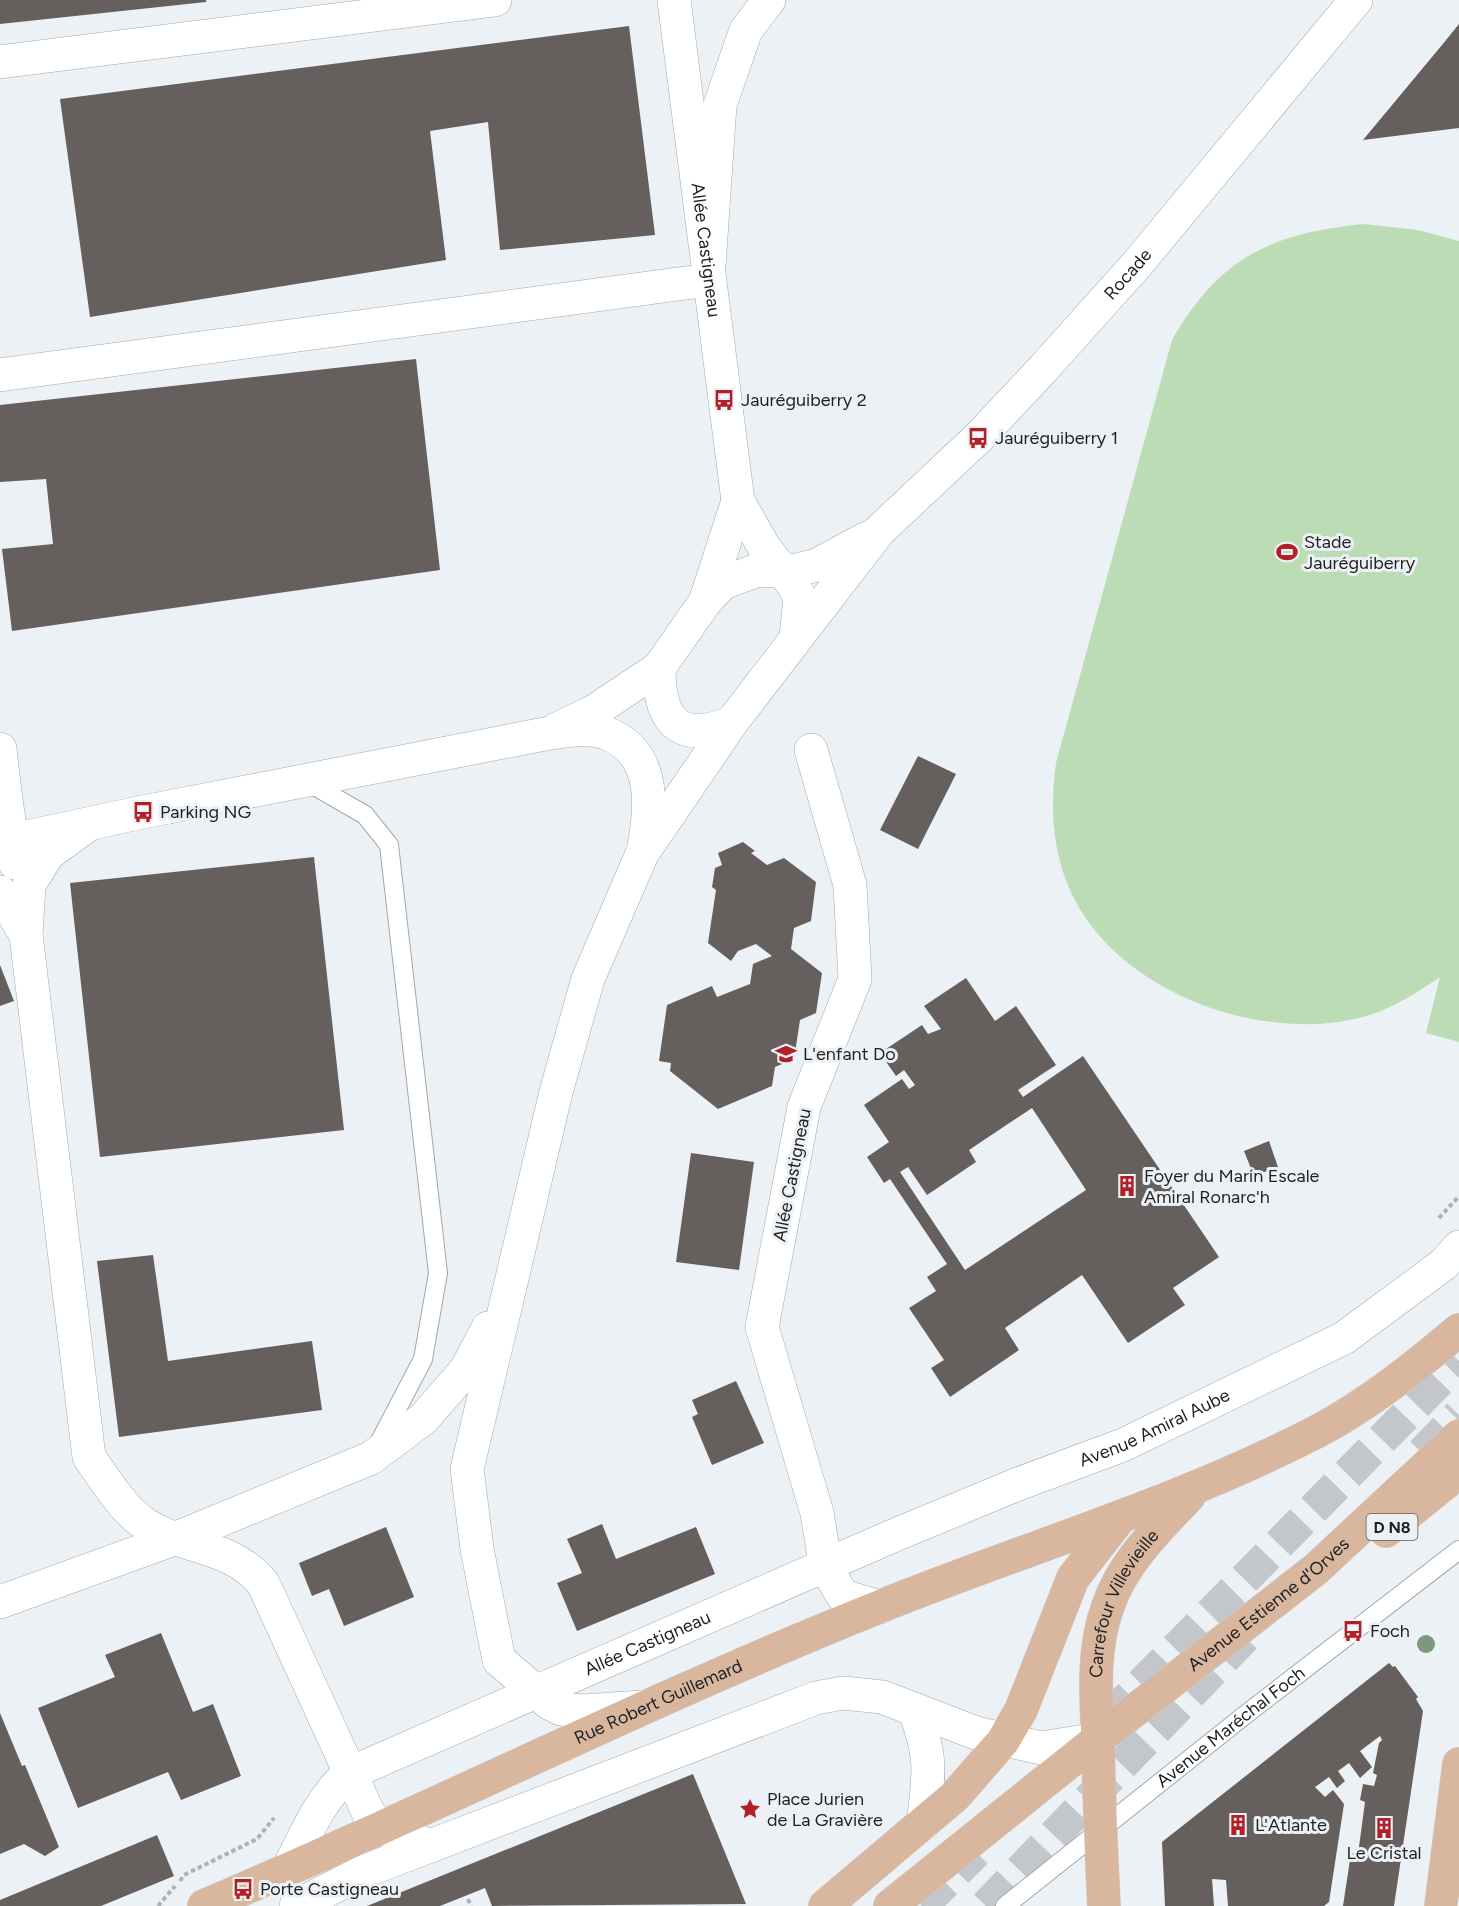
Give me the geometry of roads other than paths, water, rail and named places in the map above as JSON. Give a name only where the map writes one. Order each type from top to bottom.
[{"type":"main road","points":[[825,1906],[923,1824],[969,1782],[1003,1741],[1025,1701],[1073,1578],[1120,1517],[1196,1488],[1320,1430],[1411,1371],[1459,1330]]},
{"type":"main road","name":"Avenue Estienne d'Orves","points":[[1098,1739],[1316,1569],[1459,1436]]},
{"type":"main road","name":"D N8","points":[[1316,1569],[1385,1532],[1456,1478]]},
{"type":"main road","name":"Carrefour Villevieille","points":[[1104,1906],[1095,1685],[1099,1642],[1108,1605],[1125,1571],[1150,1537],[1196,1488]]},
{"type":"main road","name":"Rue Robert Guillemard","points":[[204,1906],[288,1871],[642,1707],[880,1607],[1120,1517]]},
{"type":"main road","points":[[890,1906],[1098,1739]]},
{"type":"main road","points":[[1441,1906],[1459,1764]]},
{"type":"street","points":[[0,62],[495,0]]},
{"type":"street","name":"Allée Castigneau","points":[[674,0],[738,501]]},
{"type":"street","points":[[0,375],[708,280],[720,105],[746,30],[769,0]]},
{"type":"street","name":"Rocade","points":[[879,531],[978,438],[1043,369],[1138,263],[1356,0]]},
{"type":"street","points":[[738,501],[764,547],[800,598],[796,638]]},
{"type":"street","points":[[705,602],[738,501]]},
{"type":"street","points":[[550,733],[593,712],[659,668],[705,602],[723,583],[738,575],[755,571],[782,571],[817,566],[879,531]]},
{"type":"street","points":[[642,1707],[584,1712],[561,1709],[536,1692],[499,1660],[477,1549],[467,1469],[556,1092],[588,979],[642,854],[732,722],[879,531]]},
{"type":"street","points":[[659,668],[659,695],[666,715],[679,726],[698,732],[716,729],[732,722]]},
{"type":"street","points":[[6,845],[88,825],[306,781],[550,733],[582,730],[605,733],[626,746],[637,759],[648,781],[650,816],[642,854]]},
{"type":"street","points":[[0,749],[6,845],[26,935],[89,1457],[119,1498],[143,1523],[174,1539],[215,1550],[248,1566],[263,1583],[328,1724],[348,1774],[368,1812],[379,1827],[431,1846]]},
{"type":"street","name":"Allée Castigneau","points":[[811,750],[850,885],[855,979],[804,1107],[762,1327],[816,1513],[826,1568],[843,1596],[880,1607]]},
{"type":"street","points":[[26,935],[30,885],[48,854],[88,825]]},
{"type":"street","points":[[0,892],[26,935]]},
{"type":"street","name":"Avenue Amiral Aube","points":[[826,1568],[1018,1484],[1123,1445],[1344,1338],[1444,1264],[1459,1248]]},
{"type":"street","points":[[0,1602],[174,1539],[371,1458],[423,1419],[466,1370],[509,1290]]},
{"type":"street","name":"Allée Castigneau","points":[[536,1692],[826,1568]]},
{"type":"street","points":[[288,1871],[321,1807],[334,1787],[348,1774],[536,1692]]},
{"type":"street","points":[[296,1906],[365,1870],[816,1698],[843,1693],[882,1697],[1003,1741],[1041,1748],[1098,1739]]},
{"type":"street","points":[[914,1709],[925,1739],[930,1764],[923,1824]]},
{"type":"lane","points":[[306,781],[365,815],[389,845],[438,1273],[423,1359],[371,1458]]},
{"type":"lane","name":"Avenue Maréchal Foch","points":[[1005,1906],[1245,1715],[1459,1550]]},
{"type":"tunnel","points":[[1107,1719],[1459,1361]]},
{"type":"tunnel","points":[[1422,1453],[1459,1415]]},
{"type":"tunnel","points":[[986,1906],[1245,1637]]},
{"type":"tunnel","points":[[922,1906],[976,1852]]},
{"type":"place","name":"Jauréguiberry 2","points":[[724,400]]},
{"type":"place","name":"Jauréguiberry 1","points":[[978,438]]},
{"type":"place","name":"Stade Jauréguiberry","points":[[1287,552]]},
{"type":"place","name":"Parking NG","points":[[143,812]]},
{"type":"place","name":"L'enfant Do","points":[[786,1054]]},
{"type":"place","name":"Foyer du Marin Escale Amiral Ronarc'h","points":[[1127,1186]]},
{"type":"place","name":"Foch","points":[[1353,1631]]},
{"type":"place","name":"Place Jurien de La Gravière","points":[[750,1809]]},
{"type":"place","name":"L'Atlante","points":[[1238,1825]]},
{"type":"place","name":"Le Cristal","points":[[1384,1828]]},
{"type":"place","name":"Porte Castigneau","points":[[243,1889]]}]
